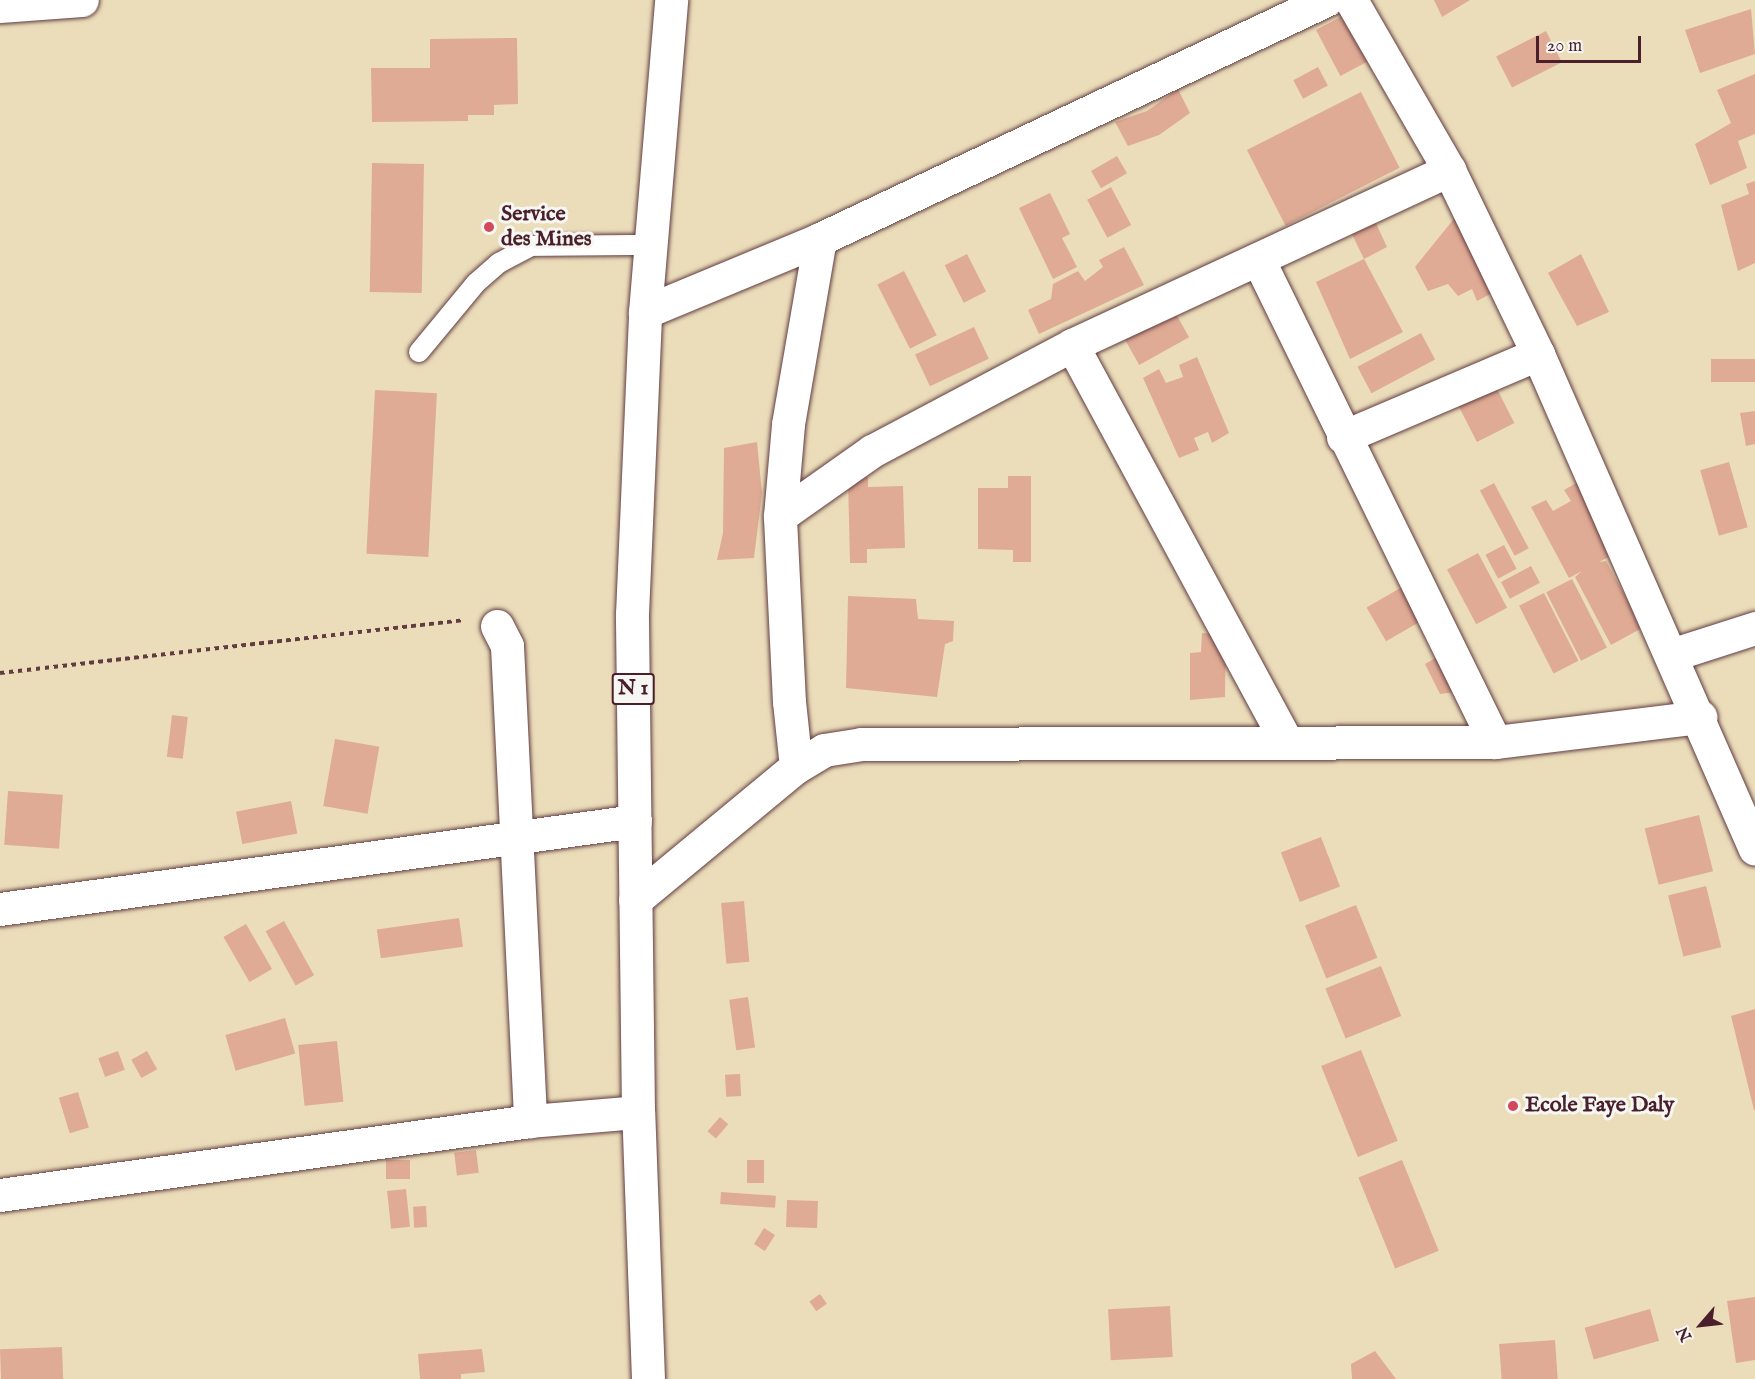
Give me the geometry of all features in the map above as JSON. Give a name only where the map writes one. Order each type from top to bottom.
[{"type":"main road","points":[[0,6],[82,0]]},
{"type":"main road","name":"N 1","points":[[648,1379],[638,1112],[632,614],[645,312],[671,0]]},
{"type":"main road","points":[[645,312],[820,238],[1326,0]]},
{"type":"main road","points":[[1351,0],[1449,170],[1538,354],[1700,717],[1755,849]]},
{"type":"main road","points":[[780,516],[872,451],[1072,345],[1449,170]]},
{"type":"main road","points":[[796,768],[789,702],[780,516],[788,424],[820,238]]},
{"type":"main road","points":[[1258,260],[1342,437],[1495,742]]},
{"type":"main road","points":[[1072,345],[1286,741]]},
{"type":"main road","points":[[1342,437],[1538,354]]},
{"type":"main road","points":[[497,626],[507,646],[518,835],[530,1121]]},
{"type":"main road","points":[[1671,655],[1755,628]]},
{"type":"main road","points":[[635,900],[796,768],[824,750],[861,744],[1495,742],[1700,717]]},
{"type":"main road","points":[[0,909],[518,835],[635,821]]},
{"type":"main road","points":[[0,1195],[530,1121],[638,1112]]},
{"type":"lane","points":[[419,352],[476,283],[499,263],[531,246],[651,245]]},
{"type":"path","points":[[0,674],[478,618],[497,626]]},
{"type":"building","points":[[1434,0],[1470,0],[1442,17]]},
{"type":"building","points":[[1751,9],[1755,54],[1700,73],[1685,30]]},
{"type":"building","points":[[1346,14],[1370,60],[1340,76],[1316,30]]},
{"type":"building","points":[[1546,31],[1562,62],[1512,88],[1496,56]]},
{"type":"building","points":[[517,38],[518,104],[494,105],[494,115],[468,115],[468,121],[372,122],[371,68],[430,68],[430,39]]},
{"type":"building","points":[[1318,67],[1328,86],[1303,99],[1293,80]]},
{"type":"building","points":[[1755,74],[1755,134],[1738,141],[1747,168],[1710,185],[1695,144],[1731,123],[1717,90]]},
{"type":"building","points":[[1178,89],[1190,113],[1159,135],[1128,146],[1115,122],[1147,111]]},
{"type":"building","points":[[1361,92],[1400,168],[1286,226],[1247,150]]},
{"type":"building","points":[[1117,156],[1127,173],[1101,188],[1091,171]]},
{"type":"building","points":[[372,163],[424,164],[422,293],[370,292]]},
{"type":"building","points":[[1755,181],[1755,263],[1738,271],[1721,205],[1749,194],[1746,184]]},
{"type":"building","points":[[1111,187],[1131,225],[1107,238],[1087,200]]},
{"type":"building","points":[[1050,193],[1070,234],[1062,238],[1077,267],[1053,279],[1019,208]]},
{"type":"building","points":[[1457,215],[1494,292],[1477,301],[1472,289],[1458,296],[1448,284],[1428,291],[1415,267]]},
{"type":"building","points":[[1373,217],[1387,247],[1364,259],[1349,228]]},
{"type":"building","points":[[1124,247],[1144,285],[1039,334],[1028,310],[1051,299],[1053,284],[1078,271],[1085,281],[1103,267],[1099,260]]},
{"type":"building","points":[[967,254],[986,291],[964,303],[945,265]]},
{"type":"building","points":[[1581,254],[1609,312],[1577,326],[1548,273]]},
{"type":"building","points":[[1364,259],[1403,332],[1350,359],[1316,282]]},
{"type":"building","points":[[904,271],[937,335],[910,349],[877,285]]},
{"type":"building","points":[[1175,312],[1189,337],[1139,365],[1125,340]]},
{"type":"building","points":[[974,327],[989,359],[930,386],[915,354]]},
{"type":"building","points":[[1421,333],[1435,359],[1372,393],[1357,367]]},
{"type":"building","points":[[1197,357],[1229,433],[1212,443],[1208,432],[1194,438],[1199,450],[1179,458],[1143,378],[1159,369],[1166,383],[1183,377],[1179,365]]},
{"type":"building","points":[[1711,359],[1755,359],[1755,382],[1711,382]]},
{"type":"building","points":[[1493,381],[1514,423],[1477,442],[1456,400]]},
{"type":"building","points":[[375,390],[437,393],[428,557],[366,554]]},
{"type":"building","points":[[1755,411],[1755,444],[1746,446],[1740,413]]},
{"type":"building","points":[[757,442],[762,493],[754,558],[717,560],[723,533],[724,448]]},
{"type":"building","points":[[1729,462],[1748,527],[1719,536],[1700,470]]},
{"type":"building","points":[[1008,476],[1031,476],[1031,562],[1013,562],[1013,550],[978,549],[978,488],[1008,488]]},
{"type":"building","points":[[868,477],[868,487],[903,486],[905,548],[867,549],[867,563],[850,563],[848,478]]},
{"type":"building","points":[[1580,481],[1618,552],[1599,562],[1606,561],[1642,628],[1611,645],[1575,577],[1582,571],[1569,578],[1531,507],[1546,500],[1553,511],[1571,501],[1564,490]]},
{"type":"building","points":[[1494,483],[1529,548],[1515,556],[1480,491]]},
{"type":"building","points":[[1504,545],[1517,569],[1498,579],[1485,555]]},
{"type":"building","points":[[1478,553],[1507,608],[1476,624],[1447,569]]},
{"type":"building","points":[[1531,566],[1540,583],[1510,599],[1501,582]]},
{"type":"building","points":[[1572,579],[1607,648],[1581,661],[1546,592]]},
{"type":"building","points":[[1409,583],[1428,617],[1386,641],[1367,608]]},
{"type":"building","points":[[1544,593],[1579,661],[1554,673],[1519,606]]},
{"type":"building","points":[[848,596],[916,599],[918,619],[954,621],[953,641],[945,644],[937,697],[846,688]]},
{"type":"building","points":[[1202,633],[1226,635],[1225,697],[1190,700],[1190,653],[1201,652]]},
{"type":"building","points":[[1444,653],[1464,691],[1440,694],[1425,664]]},
{"type":"building","points":[[172,715],[188,717],[183,759],[167,757]]},
{"type":"building","points":[[335,739],[379,747],[368,814],[323,806]]},
{"type":"building","points":[[8,791],[63,795],[59,849],[4,845]]},
{"type":"building","points":[[291,801],[297,833],[242,844],[236,812]]},
{"type":"building","points":[[1699,815],[1713,871],[1659,885],[1645,829]]},
{"type":"building","points":[[1321,837],[1340,886],[1300,902],[1281,852]]},
{"type":"building","points":[[1706,886],[1721,947],[1683,957],[1668,895]]},
{"type":"building","points":[[744,901],[749,962],[726,964],[721,903]]},
{"type":"building","points":[[1356,905],[1377,958],[1326,978],[1305,926]]},
{"type":"building","points":[[459,918],[463,947],[381,958],[377,930]]},
{"type":"building","points":[[284,921],[314,975],[296,985],[266,931]]},
{"type":"building","points":[[246,924],[272,969],[249,982],[223,937]]},
{"type":"building","points":[[1381,966],[1401,1016],[1346,1039],[1325,988]]},
{"type":"building","points":[[748,997],[755,1048],[736,1050],[729,1000]]},
{"type":"building","points":[[1755,1009],[1755,1110],[1754,1110],[1731,1016]]},
{"type":"building","points":[[285,1018],[295,1054],[236,1071],[225,1035]]},
{"type":"building","points":[[337,1041],[343,1102],[305,1106],[298,1045]]},
{"type":"building","points":[[1361,1050],[1398,1141],[1358,1157],[1321,1066]]},
{"type":"building","points":[[118,1051],[125,1070],[105,1077],[98,1058]]},
{"type":"building","points":[[147,1051],[157,1069],[141,1078],[131,1060]]},
{"type":"building","points":[[740,1074],[741,1096],[726,1097],[725,1075]]},
{"type":"building","points":[[78,1092],[89,1127],[70,1133],[59,1098]]},
{"type":"building","points":[[720,1117],[728,1124],[716,1139],[708,1131]]},
{"type":"building","points":[[476,1150],[479,1173],[457,1176],[454,1153]]},
{"type":"building","points":[[386,1160],[410,1160],[410,1179],[386,1179]]},
{"type":"building","points":[[747,1160],[764,1160],[764,1183],[747,1183]]},
{"type":"building","points":[[1402,1160],[1439,1251],[1395,1268],[1358,1178]]},
{"type":"building","points":[[406,1189],[410,1227],[391,1229],[387,1191]]},
{"type":"building","points":[[721,1192],[776,1196],[775,1208],[720,1204]]},
{"type":"building","points":[[787,1200],[818,1201],[817,1228],[786,1227]]},
{"type":"building","points":[[426,1206],[427,1227],[414,1228],[413,1207]]},
{"type":"building","points":[[764,1228],[775,1235],[765,1251],[754,1244]]},
{"type":"building","points":[[820,1294],[827,1304],[816,1311],[809,1301]]},
{"type":"building","points":[[1755,1297],[1755,1360],[1736,1363],[1727,1301]]},
{"type":"building","points":[[1170,1306],[1173,1357],[1111,1360],[1108,1309]]},
{"type":"building","points":[[1650,1309],[1659,1341],[1594,1359],[1585,1328]]},
{"type":"building","points":[[1555,1340],[1558,1379],[1502,1379],[1499,1344]]},
{"type":"building","points":[[62,1347],[63,1379],[1,1379],[0,1349]]},
{"type":"building","points":[[482,1349],[485,1372],[461,1374],[461,1379],[420,1379],[418,1354]]},
{"type":"building","points":[[1375,1351],[1396,1379],[1352,1379],[1351,1364]]},
{"type":"place","name":"Service des Mines","points":[[489,227]]},
{"type":"place","name":"Ecole Faye Daly","points":[[1513,1106]]}]
